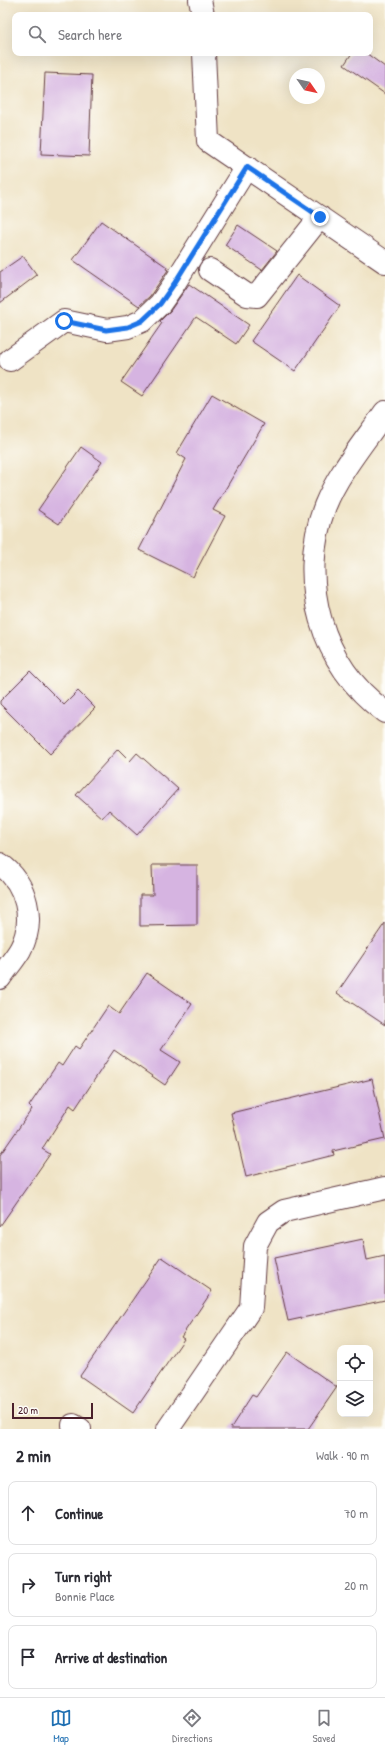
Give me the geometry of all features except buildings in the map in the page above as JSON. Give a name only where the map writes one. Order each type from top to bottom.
[{"type":"street","points":[[200,0],[202,12]]},
{"type":"street","points":[[204,56],[208,141],[385,262]]},
{"type":"street","points":[[10,360],[64,321],[106,330],[128,327],[142,321],[160,304],[174,284],[247,167]]},
{"type":"street","points":[[210,270],[247,296],[257,296],[320,217]]},
{"type":"street","points":[[385,412],[336,484],[325,506],[314,547],[314,588],[322,625],[331,648],[349,677],[365,695],[385,712]]},
{"type":"street","points":[[0,864],[15,879],[25,896],[28,912],[27,931],[20,949],[0,978]]},
{"type":"street","points":[[168,1429],[251,1308],[255,1246],[268,1222],[284,1211],[385,1188]]},
{"type":"route","points":[[64,321],[106,330],[128,327],[142,321],[160,304],[174,284],[247,167],[320,217]]}]
